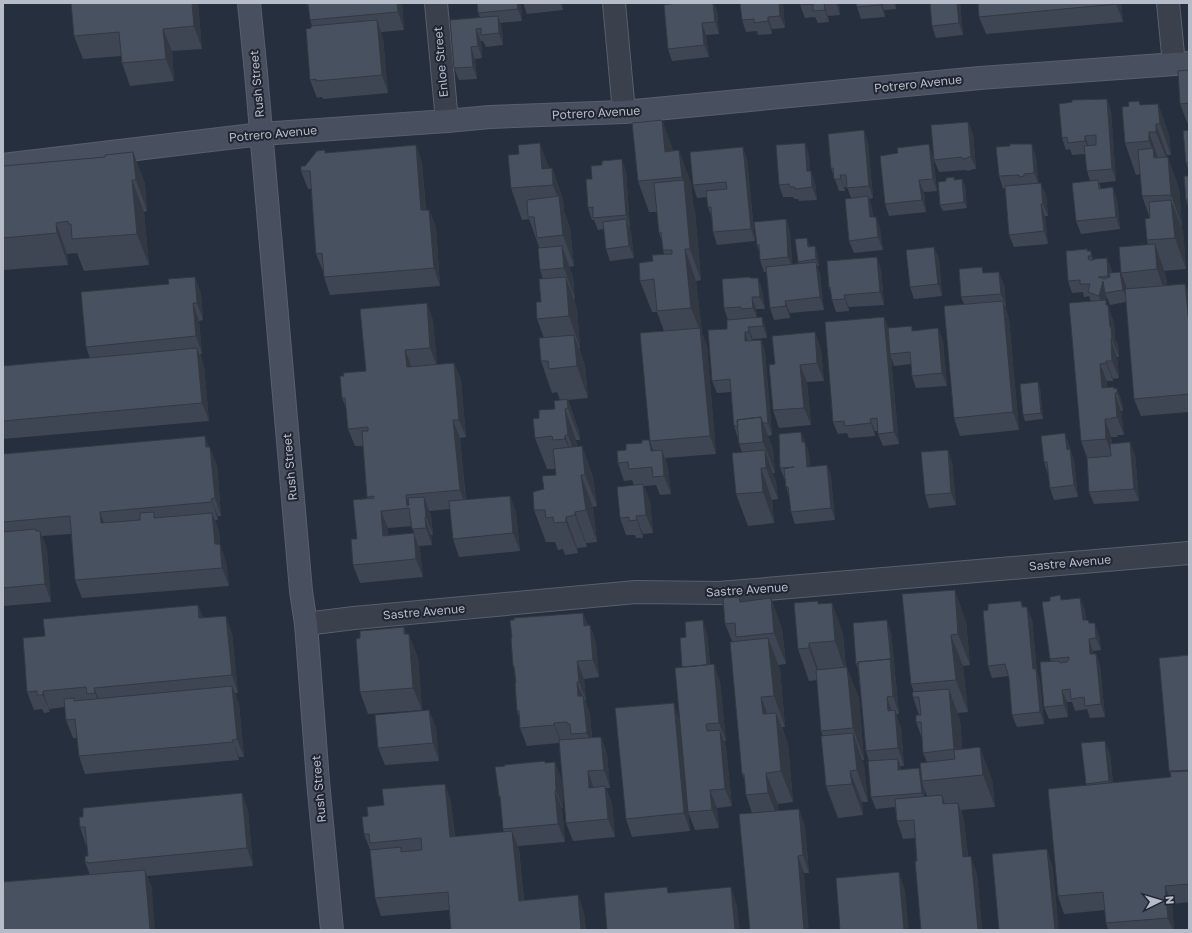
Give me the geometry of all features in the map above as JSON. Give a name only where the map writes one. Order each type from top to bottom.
[{"type":"street","name":"Rush Street","points":[[249,3],[301,592],[306,624],[318,781],[332,930]]},
{"type":"street","name":"Enloe Street","points":[[436,3],[447,121]]},
{"type":"street","points":[[614,3],[624,112]]},
{"type":"street","points":[[1168,3],[1181,64]]},
{"type":"street","name":"Potrero Avenue","points":[[3,165],[261,134],[490,117],[624,112],[980,78],[1181,64]]},
{"type":"street","name":"Sastre Avenue","points":[[306,624],[354,618],[636,592],[720,593],[1189,553]]},
{"type":"building","points":[[71,3],[192,3],[194,26],[163,29],[166,59],[122,63],[119,32],[74,36]]},
{"type":"building","points":[[308,3],[397,3],[398,12],[310,20]]},
{"type":"building","points":[[477,3],[517,3],[518,9],[478,13]]},
{"type":"building","points":[[676,3],[713,3],[715,22],[702,23],[704,45],[668,49],[664,5]]},
{"type":"building","points":[[740,3],[779,3],[780,16],[768,17],[768,21],[754,23],[754,19],[742,20]]},
{"type":"building","points":[[800,3],[836,3],[824,4],[825,10],[813,11],[813,4],[800,5]]},
{"type":"building","points":[[856,3],[880,3],[880,5],[857,7]]},
{"type":"building","points":[[957,3],[959,23],[932,26],[930,4]]},
{"type":"building","points":[[978,3],[1116,3],[1116,4],[979,17]]},
{"type":"building","points":[[498,16],[499,33],[481,35],[481,28],[476,29],[478,46],[471,47],[473,67],[454,68],[450,20]]},
{"type":"building","points":[[377,20],[382,75],[316,81],[316,79],[310,80],[306,29],[311,28],[311,26]]},
{"type":"building","points":[[1189,70],[1189,103],[1180,104],[1178,71]]},
{"type":"building","points":[[1107,99],[1112,169],[1087,171],[1084,146],[1096,145],[1096,135],[1085,136],[1085,141],[1068,143],[1067,137],[1062,138],[1059,104],[1072,102],[1072,100]]},
{"type":"building","points":[[1139,101],[1140,105],[1158,104],[1160,124],[1156,124],[1156,132],[1149,132],[1149,141],[1125,143],[1122,107],[1129,106],[1128,102]]},
{"type":"building","points":[[662,120],[665,152],[679,150],[682,177],[638,181],[632,123]]},
{"type":"building","points":[[968,122],[971,157],[962,159],[962,157],[934,160],[931,125]]},
{"type":"building","points":[[864,130],[869,186],[847,188],[846,175],[840,175],[841,179],[834,179],[833,168],[831,168],[828,134]]},
{"type":"building","points":[[1189,130],[1189,163],[1186,163],[1183,131]]},
{"type":"building","points":[[540,143],[542,169],[552,168],[553,185],[511,188],[508,155],[519,154],[518,145]]},
{"type":"building","points":[[805,143],[807,171],[811,171],[812,187],[795,189],[795,187],[790,187],[789,184],[779,185],[776,145]]},
{"type":"building","points":[[929,144],[933,179],[919,180],[922,200],[885,204],[880,156],[898,153],[897,148]]},
{"type":"building","points":[[1010,144],[1032,144],[1034,173],[1024,174],[1024,176],[1020,177],[1019,175],[999,176],[996,147],[1010,146]]},
{"type":"building","points":[[416,145],[421,210],[429,210],[434,268],[324,277],[322,253],[316,254],[310,171],[301,171],[301,166],[305,166],[317,151],[325,150],[325,153]]},
{"type":"building","points":[[743,147],[751,229],[713,232],[711,207],[708,207],[706,191],[727,189],[726,182],[693,185],[690,152]]},
{"type":"building","points":[[1153,148],[1154,158],[1168,157],[1171,195],[1142,196],[1138,150]]},
{"type":"building","points":[[133,152],[136,180],[132,180],[137,234],[72,239],[71,224],[68,224],[68,221],[56,223],[57,233],[3,238],[3,166],[105,157],[105,155]]},
{"type":"building","points":[[622,159],[626,215],[593,218],[593,207],[588,208],[586,179],[592,179],[591,166],[602,165],[602,161]]},
{"type":"building","points":[[1184,176],[1189,176],[1189,200],[1186,200]]},
{"type":"building","points":[[954,177],[954,180],[962,179],[964,202],[940,205],[938,182],[946,181],[946,178]]},
{"type":"building","points":[[684,180],[690,249],[685,249],[691,308],[657,311],[654,279],[640,281],[639,263],[653,261],[652,255],[672,254],[672,250],[663,250],[661,232],[659,233],[654,183]]},
{"type":"building","points":[[1098,180],[1099,189],[1113,187],[1116,217],[1076,221],[1072,183]]},
{"type":"building","points":[[1041,183],[1043,204],[1041,204],[1044,231],[1009,235],[1005,186]]},
{"type":"building","points":[[559,196],[563,235],[537,238],[534,217],[528,217],[527,200]]},
{"type":"building","points":[[868,196],[870,217],[876,217],[878,237],[849,241],[845,199]]},
{"type":"building","points":[[1171,200],[1175,238],[1147,240],[1145,219],[1150,218],[1149,202]]},
{"type":"building","points":[[626,219],[629,246],[606,249],[603,222]]},
{"type":"building","points":[[786,219],[788,257],[760,260],[759,245],[757,245],[754,222]]},
{"type":"building","points":[[807,238],[808,247],[815,246],[816,259],[798,262],[795,239]]},
{"type":"building","points":[[1155,244],[1157,269],[1121,273],[1119,247]]},
{"type":"building","points":[[562,246],[564,268],[540,270],[538,248]]},
{"type":"building","points":[[934,247],[938,284],[910,287],[906,250]]},
{"type":"building","points":[[1087,249],[1087,251],[1091,251],[1091,256],[1088,256],[1089,260],[1107,258],[1108,276],[1098,277],[1104,279],[1110,277],[1109,273],[1120,272],[1123,290],[1105,293],[1103,281],[1099,296],[1088,292],[1090,284],[1080,284],[1080,280],[1068,281],[1066,251]]},
{"type":"building","points":[[877,257],[880,292],[844,295],[845,299],[832,300],[830,287],[829,288],[827,261]]},
{"type":"building","points":[[816,262],[820,297],[785,301],[786,306],[770,308],[766,267]]},
{"type":"building","points":[[982,267],[983,273],[999,272],[1001,294],[961,297],[959,269]]},
{"type":"building","points":[[195,277],[197,303],[193,303],[196,336],[86,347],[81,292],[169,284],[168,279]]},
{"type":"building","points":[[566,277],[569,316],[537,319],[536,302],[541,302],[539,279]]},
{"type":"building","points":[[750,277],[758,278],[760,297],[752,297],[753,308],[724,308],[722,279]]},
{"type":"building","points":[[1185,284],[1189,325],[1189,394],[1134,399],[1125,289]]},
{"type":"building","points":[[1106,300],[1111,327],[1112,361],[1106,361],[1106,363],[1100,364],[1102,388],[1117,388],[1117,393],[1115,393],[1117,417],[1105,419],[1106,439],[1081,441],[1069,303]]},
{"type":"building","points":[[1003,301],[1013,412],[954,418],[944,306]]},
{"type":"building","points":[[427,303],[430,348],[405,350],[407,367],[454,363],[459,420],[453,420],[460,490],[406,495],[407,506],[409,505],[408,498],[424,497],[426,528],[412,529],[409,508],[381,511],[383,536],[414,533],[416,559],[353,565],[351,539],[357,539],[353,500],[374,498],[374,496],[367,497],[362,431],[368,431],[368,427],[348,429],[345,398],[342,398],[340,376],[344,376],[343,373],[366,371],[360,309]]},
{"type":"building","points":[[762,317],[763,326],[748,327],[749,332],[745,332],[745,341],[761,340],[768,423],[763,423],[761,417],[737,420],[738,426],[734,426],[730,379],[712,381],[708,330],[727,329],[727,320]]},
{"type":"building","points":[[884,317],[894,432],[878,434],[877,418],[870,419],[871,423],[845,426],[844,421],[833,422],[825,322]]},
{"type":"building","points":[[912,326],[912,331],[938,328],[942,373],[912,376],[910,352],[890,354],[888,328]]},
{"type":"building","points":[[700,328],[710,436],[650,441],[640,333]]},
{"type":"building","points":[[815,332],[817,363],[800,365],[804,408],[773,410],[769,365],[775,364],[772,336]]},
{"type":"building","points":[[574,335],[577,366],[549,369],[548,361],[541,361],[539,338]]},
{"type":"building","points":[[197,348],[202,403],[3,421],[3,366]]},
{"type":"building","points":[[1038,382],[1041,413],[1023,415],[1020,384]]},
{"type":"building","points":[[567,399],[568,408],[565,409],[568,435],[565,435],[565,439],[553,440],[552,436],[535,438],[533,419],[539,418],[539,410],[555,409],[554,401]]},
{"type":"building","points":[[761,417],[763,442],[739,444],[737,420]]},
{"type":"building","points":[[801,432],[802,442],[805,442],[807,467],[827,465],[831,508],[791,512],[784,469],[794,467],[780,468],[779,434]]},
{"type":"building","points":[[1065,433],[1067,450],[1070,449],[1074,485],[1050,488],[1047,462],[1044,462],[1041,436]]},
{"type":"building","points":[[205,436],[206,447],[210,447],[215,498],[211,499],[212,502],[100,512],[101,523],[140,520],[140,513],[154,512],[154,518],[212,513],[215,544],[220,544],[222,568],[75,580],[70,516],[3,522],[3,454]]},
{"type":"building","points":[[642,440],[649,440],[651,451],[662,450],[664,476],[653,477],[652,467],[629,469],[628,462],[618,463],[617,451],[626,450],[626,444],[642,443]]},
{"type":"building","points":[[1130,442],[1134,489],[1089,492],[1087,458],[1111,456],[1110,444]]},
{"type":"building","points":[[582,446],[585,475],[581,475],[586,510],[575,512],[575,515],[566,517],[566,522],[554,523],[553,517],[546,518],[545,510],[534,510],[533,492],[544,489],[542,476],[556,475],[553,449]]},
{"type":"building","points":[[765,450],[766,468],[761,468],[763,492],[736,494],[732,453]]},
{"type":"building","points":[[948,450],[951,493],[925,495],[921,452]]},
{"type":"building","points":[[643,484],[646,515],[636,516],[637,520],[629,521],[629,517],[620,518],[617,487]]},
{"type":"building","points":[[510,496],[513,533],[453,539],[449,501]]},
{"type":"building","points":[[36,529],[36,531],[40,531],[45,584],[3,588],[3,532]]},
{"type":"building","points":[[955,590],[958,634],[951,635],[956,680],[911,684],[902,594]]},
{"type":"building","points":[[1060,595],[1061,600],[1080,598],[1083,620],[1088,620],[1089,623],[1095,623],[1096,638],[1089,639],[1090,654],[1096,654],[1101,704],[1085,706],[1084,697],[1071,699],[1070,689],[1062,690],[1064,705],[1044,707],[1040,662],[1059,661],[1060,663],[1067,662],[1069,659],[1069,657],[1050,659],[1042,602],[1050,601],[1050,597]]},
{"type":"building","points":[[739,597],[740,602],[771,598],[774,633],[736,637],[735,623],[725,624],[723,598]]},
{"type":"building","points":[[818,601],[818,604],[832,603],[835,641],[809,643],[809,648],[798,649],[794,603]]},
{"type":"building","points":[[1021,601],[1022,607],[1027,607],[1033,669],[1036,669],[1040,712],[1012,715],[1009,678],[1005,664],[988,666],[983,611],[988,610],[988,604]]},
{"type":"building","points":[[198,605],[199,618],[226,616],[232,675],[94,688],[95,693],[87,694],[86,687],[43,691],[43,695],[37,695],[37,691],[27,692],[23,638],[45,636],[43,619]]},
{"type":"building","points":[[583,613],[584,626],[590,625],[593,660],[577,661],[579,682],[577,682],[578,696],[583,696],[587,733],[571,734],[570,724],[567,724],[567,722],[554,723],[554,725],[520,728],[519,711],[517,711],[510,620],[514,620],[514,618]]},
{"type":"building","points":[[703,620],[707,665],[682,667],[680,638],[686,637],[685,622]]},
{"type":"building","points":[[887,620],[891,662],[890,659],[858,662],[858,664],[856,664],[853,623]]},
{"type":"building","points":[[404,627],[404,634],[409,634],[413,688],[360,692],[356,639],[360,638],[360,631]]},
{"type":"building","points":[[768,638],[774,696],[761,697],[763,714],[776,713],[781,771],[766,773],[768,793],[746,795],[744,774],[742,774],[730,642]]},
{"type":"building","points":[[1189,655],[1189,770],[1169,771],[1159,658]]},
{"type":"building","points":[[890,659],[893,696],[887,697],[888,711],[895,710],[898,748],[866,751],[858,662]]},
{"type":"building","points":[[714,664],[719,723],[706,724],[707,731],[720,730],[725,789],[710,790],[712,810],[688,812],[675,668]]},
{"type":"building","points":[[847,667],[853,728],[821,731],[816,670]]},
{"type":"building","points":[[232,686],[237,739],[232,740],[233,742],[79,756],[75,719],[66,720],[64,699],[74,698],[74,701]]},
{"type":"building","points":[[949,689],[954,749],[923,753],[921,722],[916,722],[916,715],[921,715],[919,697],[913,697],[912,692]]},
{"type":"building","points":[[674,703],[684,813],[626,819],[615,708]]},
{"type":"building","points":[[429,710],[433,743],[378,748],[375,715]]},
{"type":"building","points":[[853,733],[857,770],[850,771],[852,784],[826,786],[821,736]]},
{"type":"building","points":[[601,737],[604,770],[588,771],[589,788],[605,786],[608,819],[566,823],[559,740]]},
{"type":"building","points":[[1105,741],[1109,781],[1086,784],[1081,743]]},
{"type":"building","points":[[980,747],[983,775],[922,781],[920,763],[955,759],[954,750]]},
{"type":"building","points":[[898,759],[898,770],[919,768],[922,793],[871,797],[868,761]]},
{"type":"building","points":[[545,761],[545,763],[555,762],[555,791],[558,824],[503,829],[500,796],[495,767]]},
{"type":"building","points":[[1189,771],[1189,884],[1165,886],[1168,918],[1106,923],[1103,892],[1058,896],[1048,789],[1171,777],[1170,772]]},
{"type":"building","points":[[445,784],[450,837],[512,831],[519,901],[578,895],[581,930],[451,930],[448,892],[375,898],[370,850],[401,847],[401,852],[422,850],[421,838],[370,843],[369,834],[364,834],[362,817],[368,816],[367,807],[384,805],[382,789]]},
{"type":"building","points":[[242,793],[247,848],[88,863],[85,862],[85,856],[88,856],[85,827],[80,827],[79,817],[83,817],[83,808]]},
{"type":"building","points":[[942,795],[943,804],[958,803],[963,857],[971,856],[978,930],[921,930],[915,861],[917,861],[914,820],[897,821],[895,799]]},
{"type":"building","points":[[799,809],[803,855],[798,856],[804,930],[750,930],[739,814]]},
{"type":"building","points":[[1047,849],[1055,930],[999,930],[992,854]]},
{"type":"building","points":[[145,870],[150,930],[3,930],[3,882]]},
{"type":"building","points":[[899,872],[904,930],[840,930],[836,878]]},
{"type":"building","points":[[667,887],[668,893],[731,887],[735,930],[607,930],[604,893]]}]
